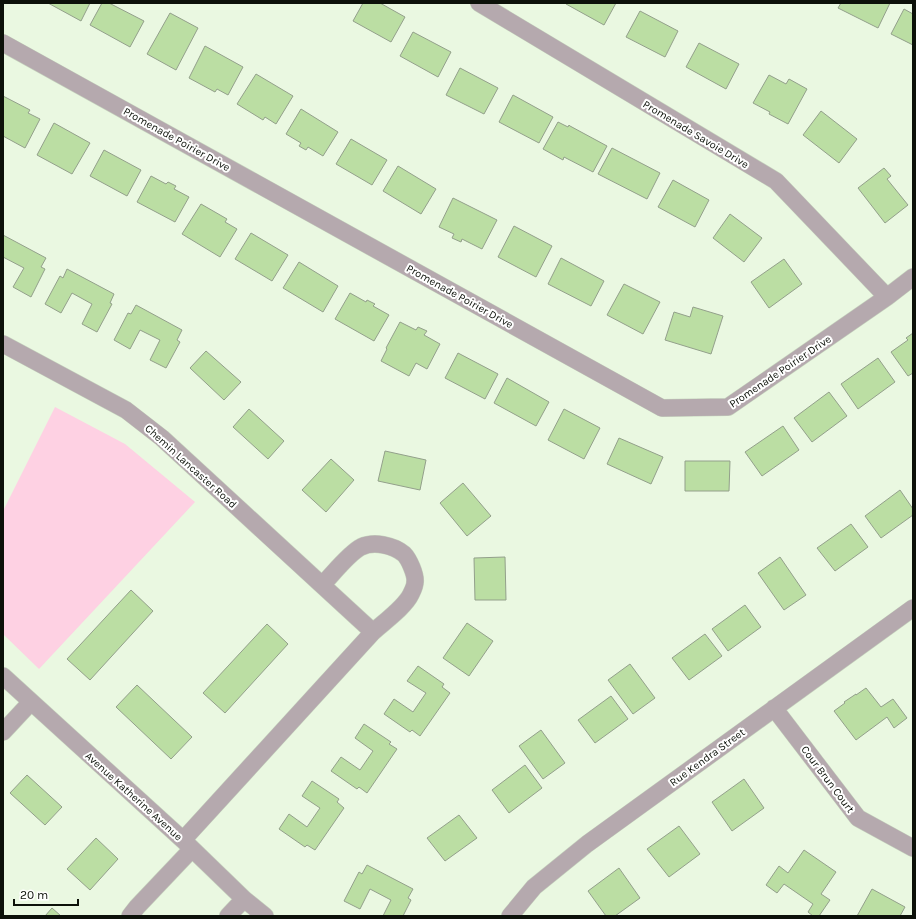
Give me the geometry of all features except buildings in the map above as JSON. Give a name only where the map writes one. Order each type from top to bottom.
[{"type":"street","name":"Promenade Savoie Drive","points":[[479,3],[776,181],[887,297]]},
{"type":"street","name":"Promenade Poirier Drive","points":[[3,43],[662,408],[728,408],[887,297],[913,277]]},
{"type":"street","name":"Chemin Lancaster Road","points":[[3,344],[132,414],[162,438],[372,632]]},
{"type":"street","points":[[130,916],[187,845],[372,632],[402,606],[411,594],[416,581],[412,567],[404,555],[390,546],[374,543],[361,547],[349,557],[322,585]]},
{"type":"street","name":"Rue Kendra Street","points":[[510,916],[534,887],[587,844],[913,608]]},
{"type":"street","name":"Avenue Katherine Avenue","points":[[3,676],[244,899],[265,916]]},
{"type":"street","points":[[3,732],[31,702]]},
{"type":"street","name":"Cour Brun Court","points":[[774,708],[858,818],[913,848]]},
{"type":"street","points":[[228,916],[244,899]]},
{"type":"shaded area","points":[[55,407],[125,444],[195,502],[39,669],[3,634],[3,511]]}]
